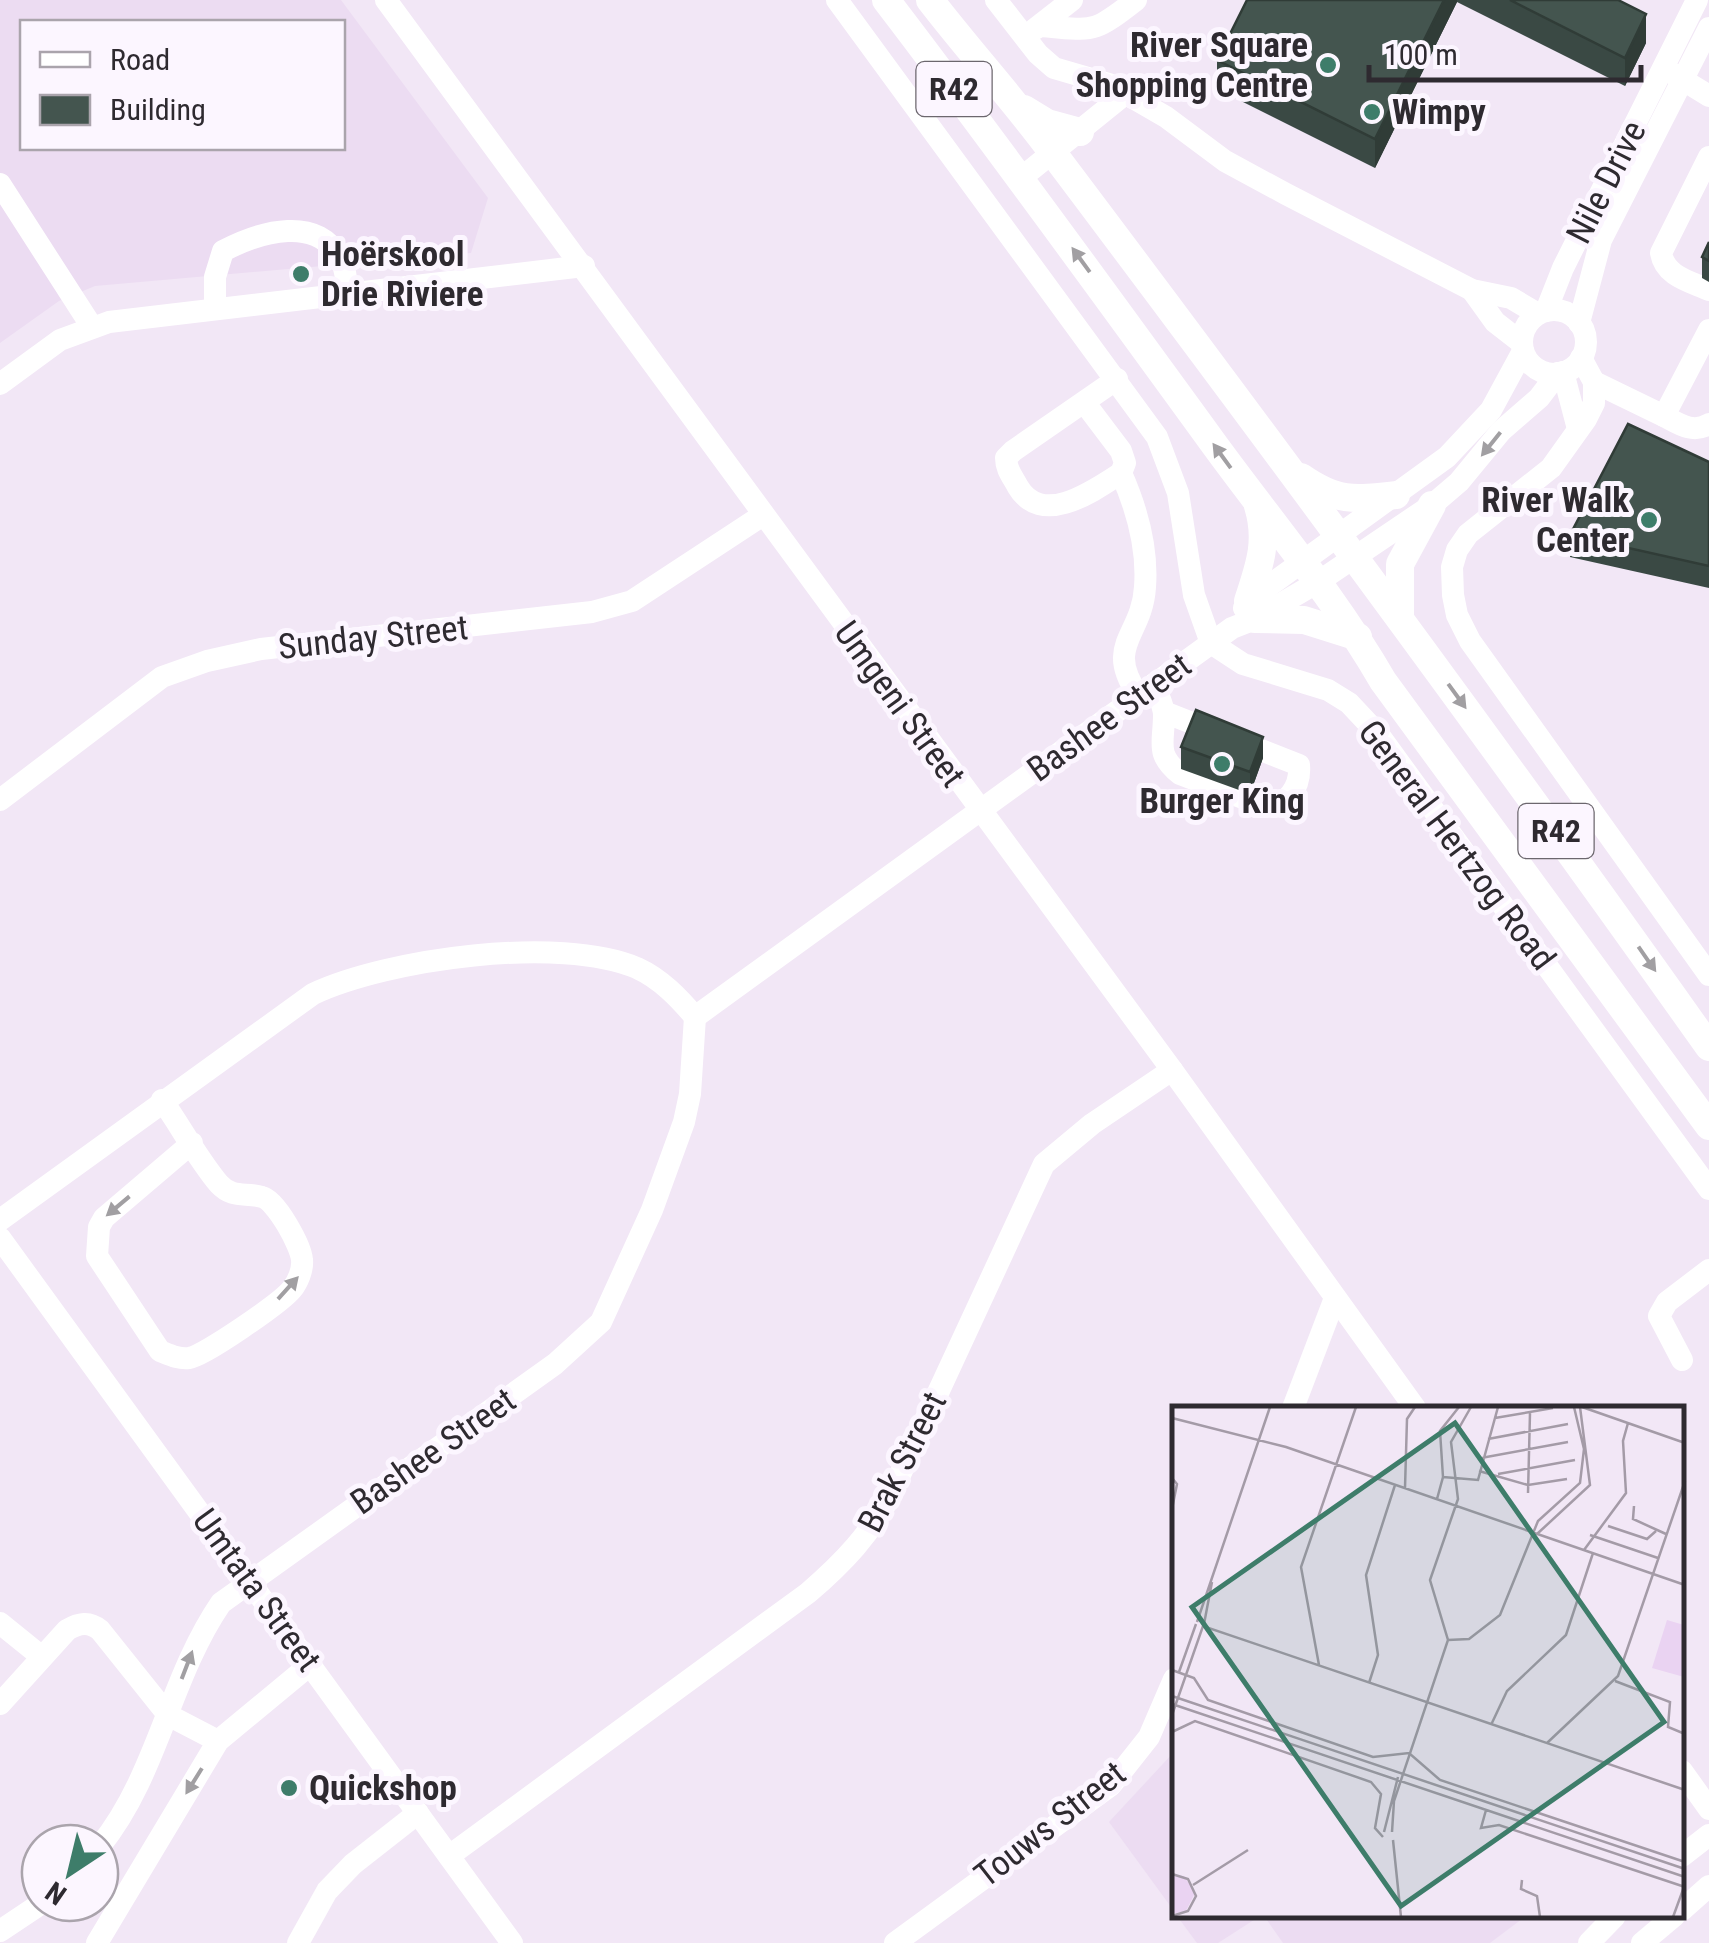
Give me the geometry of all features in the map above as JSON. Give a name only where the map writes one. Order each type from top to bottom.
[{"type":"main road","name":"General Hertzog Road","points":[[886,0],[1022,178],[1358,637],[1383,682],[1709,1126]]},
{"type":"main road","name":"R42","points":[[930,0],[1054,153],[1400,617],[1709,1047]]},
{"type":"main road","points":[[1014,104],[1047,123],[1082,131],[1086,141],[1074,184]]},
{"type":"main road","points":[[1287,467],[1336,497],[1363,500],[1396,496]]},
{"type":"main road","points":[[1257,503],[1264,546],[1245,616],[1304,620],[1358,637]]},
{"type":"main road","points":[[1400,617],[1400,564],[1432,505]]},
{"type":"street","name":"Umgeni Street","points":[[386,0],[1172,1070],[1414,1406]]},
{"type":"street","points":[[837,0],[1157,437],[1178,494],[1194,595],[1211,642]]},
{"type":"street","points":[[996,0],[1032,31],[1054,68],[1099,79],[1179,125],[1225,161],[1472,290],[1511,298],[1542,312],[1566,312],[1579,323]]},
{"type":"street","points":[[1032,31],[1072,0]]},
{"type":"street","points":[[1032,31],[1092,29],[1136,0]]},
{"type":"street","name":"Nile Drive","points":[[1346,546],[1432,505],[1567,368],[1585,338],[1579,323],[1601,240],[1672,73],[1697,0]]},
{"type":"street","name":"Nile Drive","points":[[1310,572],[1346,546],[1396,496],[1448,457],[1499,399],[1522,347],[1526,326],[1542,312],[1672,73],[1702,57],[1709,28]]},
{"type":"street","points":[[1672,73],[1709,96]]},
{"type":"street","points":[[1022,178],[1125,94]]},
{"type":"street","points":[[1709,157],[1661,259],[1670,272],[1709,290]]},
{"type":"street","points":[[0,184],[92,327]]},
{"type":"street","points":[[216,310],[215,278],[223,251],[273,232],[298,230],[324,239],[343,264],[348,294]]},
{"type":"street","points":[[0,384],[60,340],[109,322],[584,266]]},
{"type":"street","points":[[1472,290],[1537,369],[1567,368],[1691,428],[1701,429],[1709,424]]},
{"type":"street","points":[[1664,416],[1709,330]]},
{"type":"street","points":[[1567,368],[1578,429]]},
{"type":"street","points":[[1084,402],[1121,451],[1125,463],[1121,474],[1065,502],[1046,508],[1034,504],[1024,496],[1006,466],[1006,458],[1013,452],[1084,402],[1117,379]]},
{"type":"street","points":[[1594,382],[1594,403],[1551,468],[1462,542],[1452,567],[1456,615],[1470,642],[1709,975]]},
{"type":"street","points":[[1121,474],[1133,500],[1144,546],[1145,589],[1121,662],[1125,676],[1146,690],[1164,712],[1299,765],[1300,776],[1289,798],[1275,806],[1264,806],[1180,774],[1165,759],[1160,740],[1164,712]]},
{"type":"street","name":"Sunday Street","points":[[0,800],[162,678],[174,673],[262,649],[592,612],[644,594],[763,515]]},
{"type":"street","name":"Bashee Street","points":[[116,1823],[153,1756],[194,1645],[221,1603],[555,1364],[601,1322],[645,1226],[684,1122],[690,1094],[695,1018],[1310,572]]},
{"type":"street","name":"General Hertzog Road","points":[[1211,642],[1244,664],[1319,686],[1358,712],[1379,735],[1709,1189]]},
{"type":"street","points":[[0,1220],[313,994],[392,968],[499,954],[555,953],[600,958],[651,976],[679,998],[695,1018]]},
{"type":"street","name":"Brak Street","points":[[449,1856],[808,1593],[853,1553],[868,1536],[887,1502],[1044,1164],[1092,1124],[1172,1070]]},
{"type":"street","points":[[162,1100],[192,1143],[220,1184],[234,1195],[269,1200],[298,1248],[301,1271],[292,1290],[212,1348],[192,1358],[176,1358],[160,1351],[128,1304],[97,1256],[97,1240],[104,1218],[192,1143]]},
{"type":"street","name":"Umtata Street","points":[[0,1238],[512,1943]]},
{"type":"street","points":[[1682,1360],[1659,1316],[1666,1302],[1709,1270]]},
{"type":"street","points":[[1294,1406],[1335,1298]]},
{"type":"street","points":[[0,1623],[42,1658]]},
{"type":"street","points":[[0,1704],[67,1630],[76,1624],[90,1624],[100,1630],[168,1714],[218,1741]]},
{"type":"street","points":[[96,1943],[218,1741],[311,1664]]},
{"type":"street","name":"Touws Street","points":[[895,1943],[1111,1785],[1149,1737],[1172,1684]]},
{"type":"street","points":[[1684,1774],[1709,1809]]},
{"type":"street","points":[[298,1943],[328,1891],[353,1864],[418,1814]]},
{"type":"street","points":[[1709,1835],[1709,1856]]},
{"type":"street","points":[[1684,1854],[1709,1835]]},
{"type":"street","points":[[1684,1908],[1709,1886]]},
{"type":"street","points":[[1589,1943],[1612,1918]]},
{"type":"street","points":[[1642,1943],[1672,1918]]},
{"type":"shaded area","name":"Hoërskool Drie Riviere","points":[[0,0],[341,0],[488,198],[471,253],[95,286],[59,301],[0,343]]},
{"type":"shaded area","points":[[1172,1754],[1172,1908],[1109,1822]]},
{"type":"shaded area","points":[[1178,1918],[1257,1918],[1218,1943],[1197,1943]]},
{"type":"shaded area","points":[[1265,1918],[1523,1918],[1490,1943],[1283,1943]]},
{"type":"building","points":[[1247,0],[1444,0],[1375,139],[1217,60]]},
{"type":"building","points":[[1510,0],[1618,0],[1646,14],[1625,58]]},
{"type":"building","points":[[1709,242],[1709,261],[1702,257]]},
{"type":"building","name":"River Walk Center","points":[[1628,424],[1709,462],[1709,566],[1570,535]]},
{"type":"building","points":[[1196,710],[1263,737],[1250,772],[1181,747]]},
{"type":"place","name":"River Square Shopping Centre","points":[[1328,65]]},
{"type":"place","name":"Wimpy","points":[[1372,112]]},
{"type":"place","name":"Hoërskool Drie Riviere","points":[[301,274]]},
{"type":"place","name":"River Walk Center","points":[[1649,520]]},
{"type":"place","name":"Burger King","points":[[1222,764]]},
{"type":"place","name":"Quickshop","points":[[289,1788]]}]
